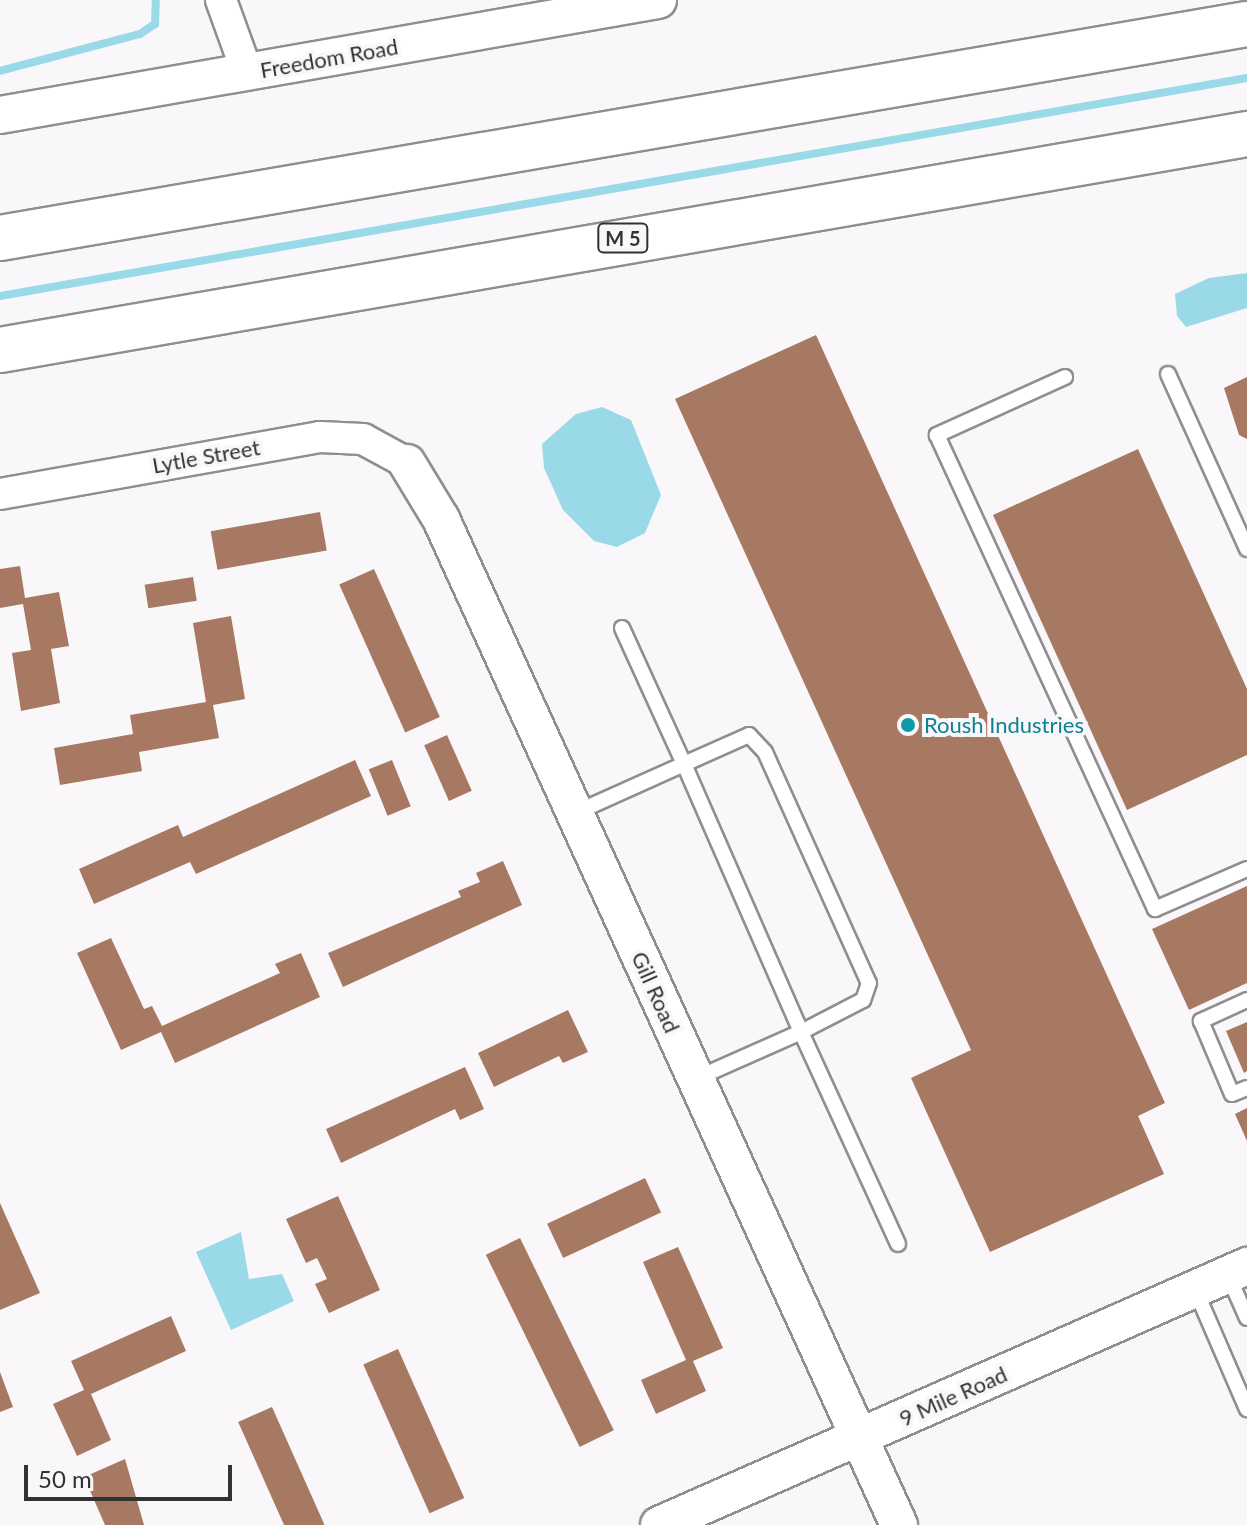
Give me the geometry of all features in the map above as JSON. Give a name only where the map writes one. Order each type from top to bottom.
[{"type":"highway","points":[[0,238],[1247,24]]},
{"type":"highway","name":"M 5","points":[[0,350],[1247,134]]},
{"type":"street","points":[[221,0],[247,72]]},
{"type":"street","name":"Freedom Road","points":[[0,115],[658,0]]},
{"type":"street","name":"Lytle Street","points":[[0,494],[320,437],[363,439],[407,463]]},
{"type":"street","name":"Gill Road","points":[[407,463],[441,519],[899,1525]]},
{"type":"street","name":"9 Mile Road","points":[[659,1525],[1238,1270]]},
{"type":"lane","points":[[1168,374],[1247,549]]},
{"type":"lane","points":[[1065,377],[937,435],[1155,909],[1247,869]]},
{"type":"lane","points":[[622,628],[898,1244]]},
{"type":"lane","points":[[575,814],[749,735],[765,752],[869,983],[863,1000],[801,1032],[695,1079]]},
{"type":"lane","points":[[1247,1000],[1201,1021],[1232,1094],[1247,1088]]},
{"type":"lane","points":[[1238,1270],[1247,1318]]},
{"type":"lane","points":[[1195,1289],[1247,1409]]},
{"type":"water","points":[[1247,273],[1247,308],[1186,327],[1177,316],[1175,294],[1209,278]]},
{"type":"water","points":[[602,407],[631,420],[661,495],[645,533],[617,547],[594,541],[563,510],[544,468],[542,444],[576,414]]},
{"type":"water","points":[[241,1232],[249,1279],[282,1274],[294,1301],[231,1330],[196,1252]]},
{"type":"building","name":"Roush Industries","points":[[816,335],[1165,1103],[1138,1116],[1164,1174],[990,1252],[911,1078],[971,1050],[675,399]]},
{"type":"building","points":[[1247,377],[1247,439],[1239,435],[1224,388]]},
{"type":"building","points":[[1138,449],[1247,689],[1247,755],[1127,810],[993,515]]},
{"type":"building","points":[[320,512],[327,550],[217,570],[211,531]]},
{"type":"building","points":[[20,566],[25,598],[59,592],[69,646],[51,649],[60,703],[21,711],[12,653],[31,650],[23,604],[0,608],[0,569]]},
{"type":"building","points":[[374,569],[440,717],[405,732],[339,584]]},
{"type":"building","points":[[193,577],[197,601],[148,608],[145,585]]},
{"type":"building","points":[[231,616],[245,699],[213,705],[219,738],[139,752],[142,771],[60,785],[54,748],[133,734],[130,715],[206,702],[193,623]]},
{"type":"building","points":[[447,735],[472,791],[449,801],[424,745]]},
{"type":"building","points":[[355,760],[371,796],[196,874],[190,862],[94,904],[79,869],[178,825],[183,837]]},
{"type":"building","points":[[392,760],[411,806],[388,816],[369,769]]},
{"type":"building","points":[[503,861],[522,905],[343,987],[328,953],[461,897],[458,891],[480,882],[476,873]]},
{"type":"building","points":[[1247,886],[1247,983],[1189,1010],[1152,929]]},
{"type":"building","points":[[111,938],[144,1009],[152,1006],[162,1026],[280,973],[275,964],[301,953],[320,997],[175,1063],[161,1032],[121,1050],[77,953]]},
{"type":"building","points":[[568,1010],[588,1052],[563,1063],[559,1056],[494,1087],[478,1053]]},
{"type":"building","points":[[1247,1022],[1247,1071],[1244,1073],[1226,1031]]},
{"type":"building","points":[[465,1067],[484,1109],[460,1120],[455,1109],[341,1163],[326,1129]]},
{"type":"building","points":[[1247,1108],[1247,1141],[1235,1114]]},
{"type":"building","points":[[645,1178],[661,1212],[563,1258],[547,1224]]},
{"type":"building","points":[[338,1196],[380,1290],[329,1313],[315,1284],[327,1279],[317,1258],[306,1263],[286,1219]]},
{"type":"building","points":[[0,1203],[40,1293],[0,1310]]},
{"type":"building","points":[[520,1238],[614,1430],[580,1447],[486,1255]]},
{"type":"building","points":[[678,1247],[723,1348],[693,1361],[706,1391],[656,1414],[641,1380],[686,1360],[643,1262]]},
{"type":"building","points":[[171,1316],[186,1351],[91,1394],[111,1440],[77,1456],[53,1404],[84,1390],[71,1361]]},
{"type":"building","points":[[398,1349],[464,1498],[430,1513],[363,1364]]},
{"type":"building","points":[[0,1372],[13,1407],[0,1412]]},
{"type":"building","points":[[272,1407],[324,1525],[284,1525],[238,1422]]},
{"type":"building","points":[[125,1459],[144,1525],[105,1525],[84,1477]]},
{"type":"waterway","points":[[0,71],[140,34],[155,24],[156,0]]},
{"type":"waterway","points":[[0,296],[1247,78]]},
{"type":"place","name":"Roush Industries","points":[[908,725]]}]
